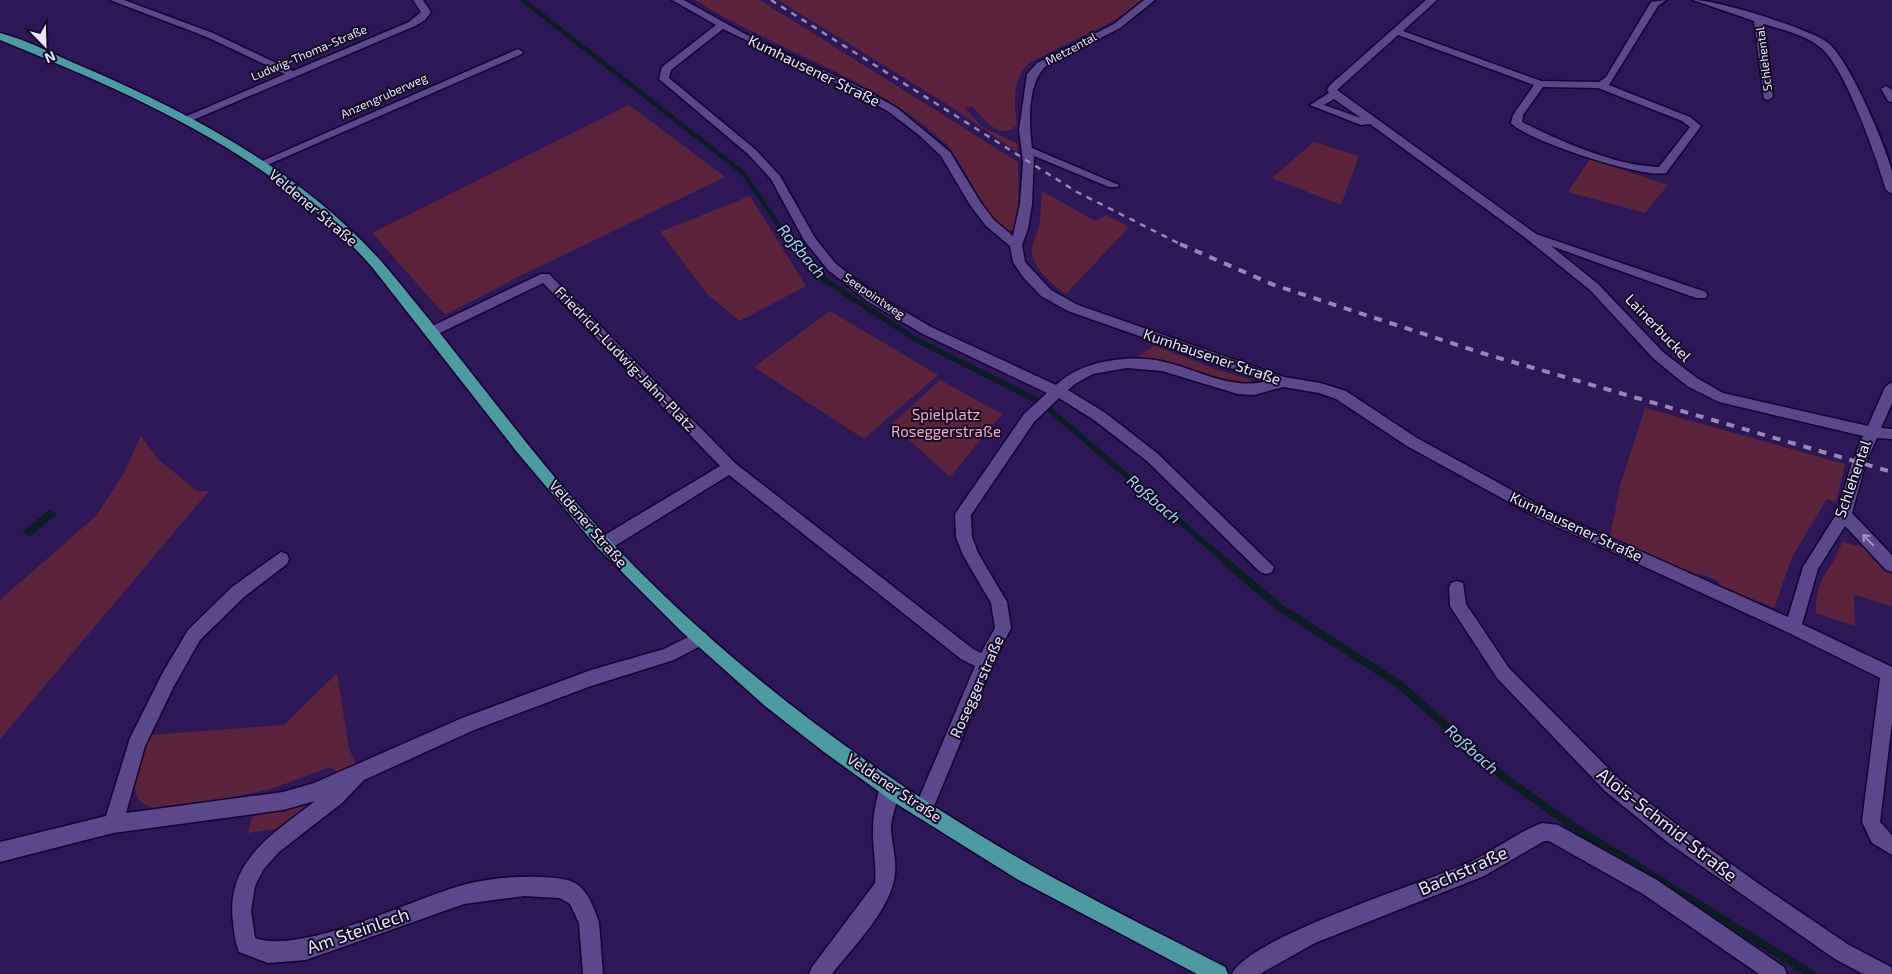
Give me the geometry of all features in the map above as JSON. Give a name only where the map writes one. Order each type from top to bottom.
[{"type":"main road","name":"Veldener Straße","points":[[0,36],[52,57],[186,120],[261,164],[296,189],[351,236],[604,544],[656,598],[700,638],[783,708],[889,788],[1023,871],[1218,974]]},
{"type":"street","points":[[115,0],[210,35],[292,74]]},
{"type":"street","name":"Ludwig-Thoma-Straße","points":[[186,120],[422,18],[426,12],[418,0]]},
{"type":"street","name":"Kumhausener Straße","points":[[677,0],[722,25],[862,92],[893,110],[946,154],[976,205],[990,223],[1016,244],[1019,262],[1027,274],[1037,286],[1058,300],[1073,308],[1283,382],[1320,388],[1341,395],[1412,442],[1542,514],[1793,626],[1891,675]]},
{"type":"street","name":"Metzental","points":[[1016,244],[1022,229],[1026,204],[1028,150],[1024,130],[1027,97],[1032,74],[1041,65],[1117,26],[1150,0]]},
{"type":"street","points":[[1380,128],[1315,104],[1335,94],[1332,90],[1334,87],[1432,0]]},
{"type":"street","points":[[1398,32],[1540,84],[1599,85],[1606,83],[1610,78],[1654,4],[1661,0]]},
{"type":"street","name":"Schlehental","points":[[1698,0],[1759,20],[1826,46],[1857,98],[1892,190]]},
{"type":"street","name":"Schlehental","points":[[1759,20],[1768,97]]},
{"type":"street","name":"Seepointweg","points":[[722,25],[666,69],[664,78],[752,152],[776,178],[810,240],[832,267],[872,298],[926,330],[1055,394]]},
{"type":"street","name":"Anzengruberweg","points":[[261,164],[518,52]]},
{"type":"street","points":[[1540,84],[1518,115],[1516,123],[1549,138],[1641,171],[1662,171],[1696,126],[1686,119],[1599,85]]},
{"type":"street","points":[[1886,89],[1892,99]]},
{"type":"street","name":"Lainerbuckel","points":[[1335,94],[1527,234],[1594,287],[1658,356],[1692,382],[1719,396],[1870,432],[1892,434]]},
{"type":"street","points":[[1028,150],[1113,185]]},
{"type":"street","name":"Lainerbuckel","points":[[1527,234],[1701,295]]},
{"type":"street","name":"Friedrich-Ludwig-Jahn-Platz","points":[[431,332],[545,277],[730,467],[967,654],[985,663]]},
{"type":"street","name":"Roseggerstraße","points":[[923,810],[985,663],[1003,628],[999,602],[971,556],[964,537],[963,514],[1029,418],[1070,380],[1090,370],[1127,363],[1162,366],[1238,389],[1254,390],[1283,382]]},
{"type":"street","name":"Schlehental","points":[[1793,626],[1810,567],[1844,515],[1858,462],[1892,387]]},
{"type":"street","points":[[1055,394],[1099,416],[1152,457],[1266,566]]},
{"type":"street","points":[[604,544],[730,467]]},
{"type":"street","points":[[1844,515],[1892,565]]},
{"type":"street","points":[[113,824],[136,744],[168,680],[194,635],[238,592],[281,558]]},
{"type":"street","name":"Alois-Schmid-Straße","points":[[1457,588],[1458,606],[1503,673],[1612,785],[1674,835],[1752,891],[1842,952],[1884,974]]},
{"type":"street","name":"Am Steinlech","points":[[0,852],[113,824],[283,801],[316,792],[468,724],[591,678],[668,655],[700,638]]},
{"type":"street","points":[[1891,675],[1871,822],[1874,830],[1883,841],[1892,845]]},
{"type":"street","name":"Am Steinlech","points":[[358,774],[342,794],[272,845],[256,862],[245,886],[241,926],[246,945],[268,953],[306,950],[464,894],[524,886],[563,888],[577,897],[589,922],[593,974]]},
{"type":"street","points":[[819,974],[884,886],[886,872],[882,827],[889,788]]},
{"type":"street","name":"Bachstraße","points":[[1242,974],[1262,959],[1291,943],[1380,905],[1425,890],[1494,861],[1542,832],[1551,832],[1650,887],[1777,974]]},
{"type":"green space","points":[[695,0],[760,0],[1018,162],[1019,223],[1016,228],[1010,231],[1002,227],[993,218],[951,150],[915,118],[854,81],[726,18]]},
{"type":"green space","points":[[778,0],[1141,0],[1109,23],[1028,64],[1019,77],[1015,93],[1017,125],[1011,130],[999,130],[987,122],[973,107],[964,107],[982,127],[1016,143],[1018,146],[1017,152],[950,106]]},
{"type":"green space","points":[[629,105],[725,177],[516,278],[445,315],[372,233]]},
{"type":"green space","points":[[1314,142],[1359,156],[1341,205],[1272,178]]},
{"type":"green space","points":[[1590,159],[1668,185],[1645,213],[1568,192]]},
{"type":"green space","points":[[1042,191],[1095,221],[1107,215],[1129,227],[1066,294],[1043,274],[1032,255],[1032,246],[1039,226]]},
{"type":"green space","points":[[750,196],[806,286],[740,321],[708,295],[660,232]]},
{"type":"green space","points":[[830,311],[938,375],[864,439],[754,367]]},
{"type":"green space","points":[[1154,345],[1215,369],[1252,380],[1235,382],[1164,360],[1137,358]]},
{"type":"green space","name":"Spielplatz Roseggerstraße","points":[[940,380],[1002,414],[950,477],[892,424]]},
{"type":"green space","points":[[1645,408],[1845,464],[1836,502],[1827,499],[1792,557],[1774,608],[1718,585],[1719,581],[1699,573],[1698,577],[1610,538],[1620,486]]},
{"type":"green space","points":[[141,436],[158,459],[197,491],[209,491],[0,739],[0,600],[96,516],[124,473]]},
{"type":"green space","points":[[1842,542],[1868,548],[1892,570],[1892,606],[1854,595],[1855,626],[1816,613],[1816,601],[1821,582]]},
{"type":"green space","points":[[337,673],[349,749],[358,767],[339,773],[331,767],[271,789],[220,800],[155,808],[144,804],[138,797],[135,788],[136,777],[151,735],[284,725]]},
{"type":"green space","points":[[331,795],[283,828],[248,833],[252,817]]},
{"type":"water","points":[[49,510],[57,514],[30,536],[22,532]]},
{"type":"waterway","name":"Roßbach","points":[[523,0],[743,173],[778,224],[796,245]]},
{"type":"waterway","name":"Roßbach","points":[[795,244],[825,280],[915,339],[1042,403],[1228,563]]},
{"type":"waterway","name":"Roßbach","points":[[1226,562],[1279,607],[1399,684],[1506,779],[1577,829],[1811,974]]},
{"type":"railway","points":[[771,0],[1077,192],[1180,244]]},
{"type":"railway","points":[[1180,244],[1274,285],[1482,353],[1892,472]]}]
